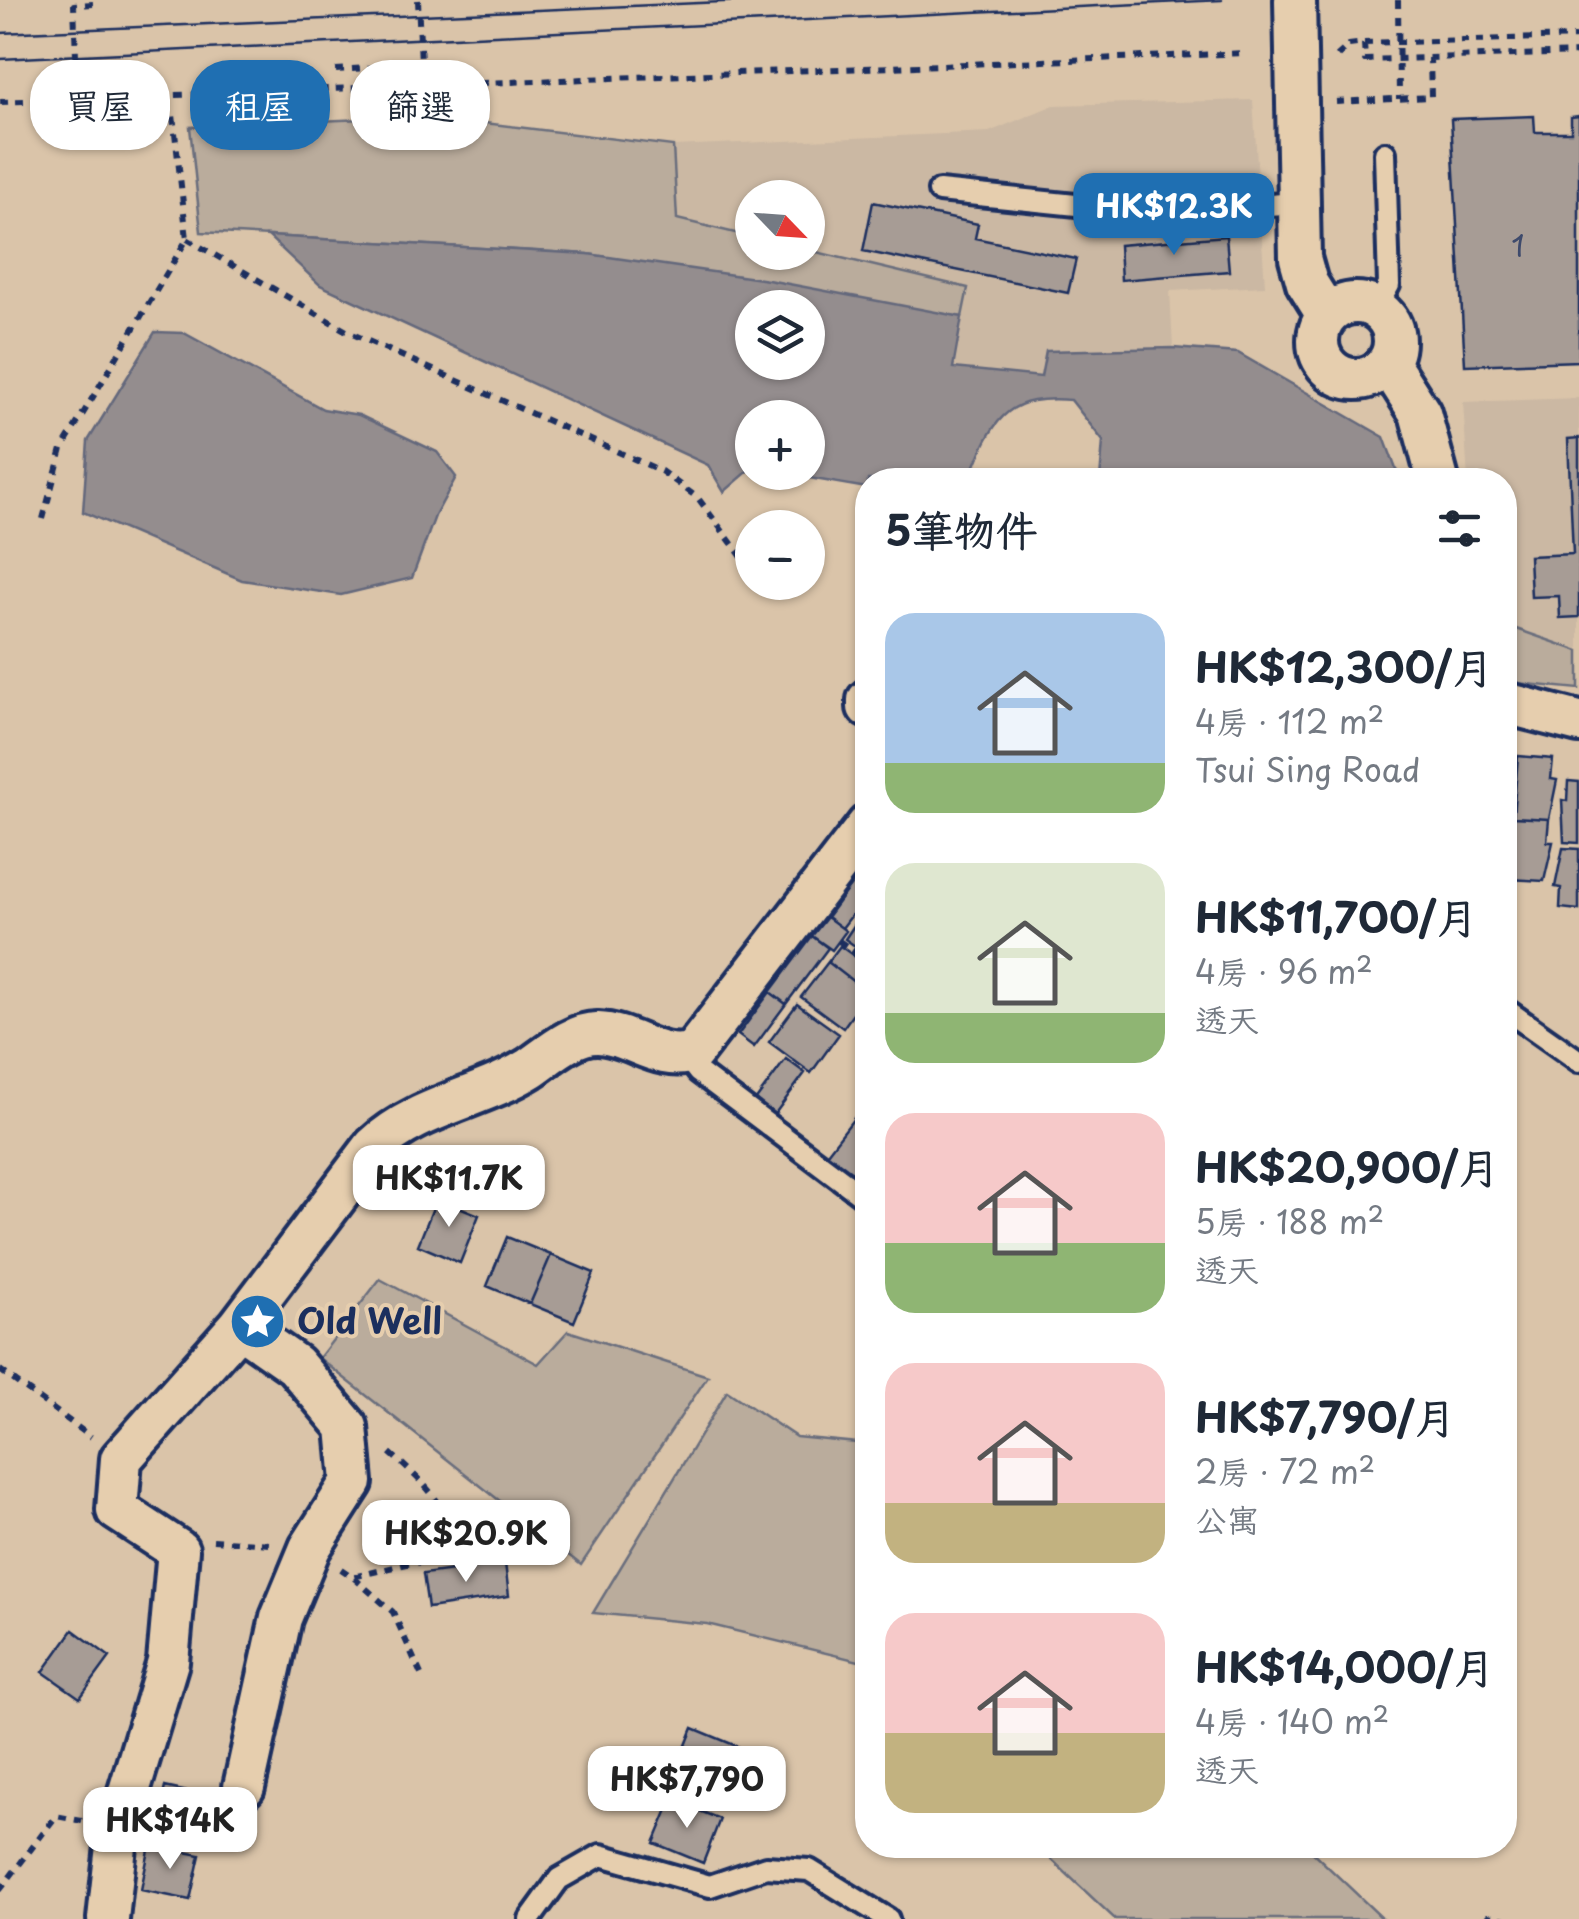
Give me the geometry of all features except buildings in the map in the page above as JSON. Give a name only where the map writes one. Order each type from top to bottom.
[{"type":"street","points":[[1294,0],[1300,258],[1307,283],[1327,315]]},
{"type":"street","points":[[1360,303],[1376,308],[1394,333],[1388,363],[1377,374],[1359,380],[1341,378],[1326,366],[1318,350],[1318,331],[1327,315],[1341,305],[1360,303]]},
{"type":"street","points":[[1388,363],[1420,413],[1435,468]]},
{"type":"street","points":[[1517,707],[1579,722]]},
{"type":"street","points":[[108,1919],[118,1828],[168,1662],[178,1550],[117,1510],[120,1459],[239,1326],[374,1147],[393,1129],[505,1084],[580,1036],[598,1033],[675,1058],[693,1052],[855,843]]},
{"type":"street","points":[[239,1326],[295,1365],[346,1426],[352,1482],[310,1548],[281,1618],[244,1788]]},
{"type":"lane","points":[[1376,308],[1389,285],[1385,153]]},
{"type":"lane","points":[[939,191],[1155,213],[1296,203]]},
{"type":"lane","points":[[1517,1017],[1579,1061]]},
{"type":"lane","points":[[685,1054],[698,1072],[855,1190]]},
{"type":"lane","points":[[530,1919],[559,1879],[601,1856],[710,1886],[766,1867],[809,1870],[888,1919]]},
{"type":"path","points":[[418,0],[420,60]]},
{"type":"path","points":[[1398,0],[1399,99]]},
{"type":"path","points":[[76,60],[74,5],[93,4]]},
{"type":"path","points":[[1334,64],[1338,52],[1348,45],[1364,43],[1579,37]]},
{"type":"path","points":[[1364,43],[1365,60],[1579,53]]},
{"type":"path","points":[[490,80],[1247,53]]},
{"type":"path","points":[[1336,102],[1431,97],[1430,58]]},
{"type":"path","points":[[336,70],[350,69]]},
{"type":"path","points":[[1335,84],[1336,120]]},
{"type":"path","points":[[170,95],[350,86]]},
{"type":"path","points":[[0,102],[30,101]]},
{"type":"path","points":[[44,519],[62,449],[187,239],[173,115]]},
{"type":"path","points":[[187,239],[350,333],[661,471],[698,498],[735,548]]},
{"type":"path","points":[[839,940],[855,952]]},
{"type":"path","points":[[0,1370],[120,1459]]},
{"type":"path","points":[[346,1426],[376,1441],[432,1490],[450,1519],[460,1569]]},
{"type":"path","points":[[353,1577],[393,1612],[424,1680]]},
{"type":"path","points":[[0,1890],[56,1816],[118,1828]]},
{"type":"path","points":[[1487,1919],[1505,1919]]},
{"type":"shaded area","points":[[1253,100],[1265,286],[1170,291],[1173,348],[1047,351],[1042,377],[952,368],[967,288],[825,254],[825,180],[735,180],[735,233],[677,219],[673,146],[989,132],[1054,105]]},
{"type":"shaded area","points":[[350,120],[350,150],[490,150],[490,124],[673,146],[677,219],[735,233],[735,270],[825,270],[825,254],[968,288],[962,317],[825,294],[825,290],[802,290],[588,254],[201,232],[192,150],[330,150],[330,121]]},
{"type":"shaded area","points":[[268,236],[588,254],[820,290],[735,290],[735,380],[825,380],[825,291],[962,317],[953,368],[1041,377],[1046,351],[1173,348],[1238,353],[1384,437],[1396,468],[1101,468],[1103,441],[1071,400],[1050,399],[1019,405],[1008,412],[990,434],[974,468],[855,468],[855,486],[825,481],[825,400],[735,400],[735,483],[724,492],[708,465],[320,285]]},
{"type":"shaded area","points":[[155,332],[184,333],[323,409],[359,415],[437,452],[456,477],[435,516],[412,578],[341,595],[242,580],[83,512],[88,441]]},
{"type":"shaded area","points":[[1579,398],[1579,651],[1517,629],[1517,468],[1467,468],[1463,402]]},
{"type":"shaded area","points":[[1517,629],[1579,651],[1579,689],[1517,683]]},
{"type":"shaded area","points":[[380,1279],[538,1364],[568,1331],[708,1376],[581,1565],[319,1358]]},
{"type":"shaded area","points":[[727,1391],[796,1437],[855,1443],[855,1660],[707,1624],[593,1613]]},
{"type":"shaded area","points":[[1050,1858],[1319,1858],[1383,1919],[1115,1919]]},
{"type":"tram line","points":[[0,33],[769,0]]},
{"type":"tram line","points":[[0,59],[1222,0]]},
{"type":"place","name":"Old Well","points":[[258,1322]]}]
